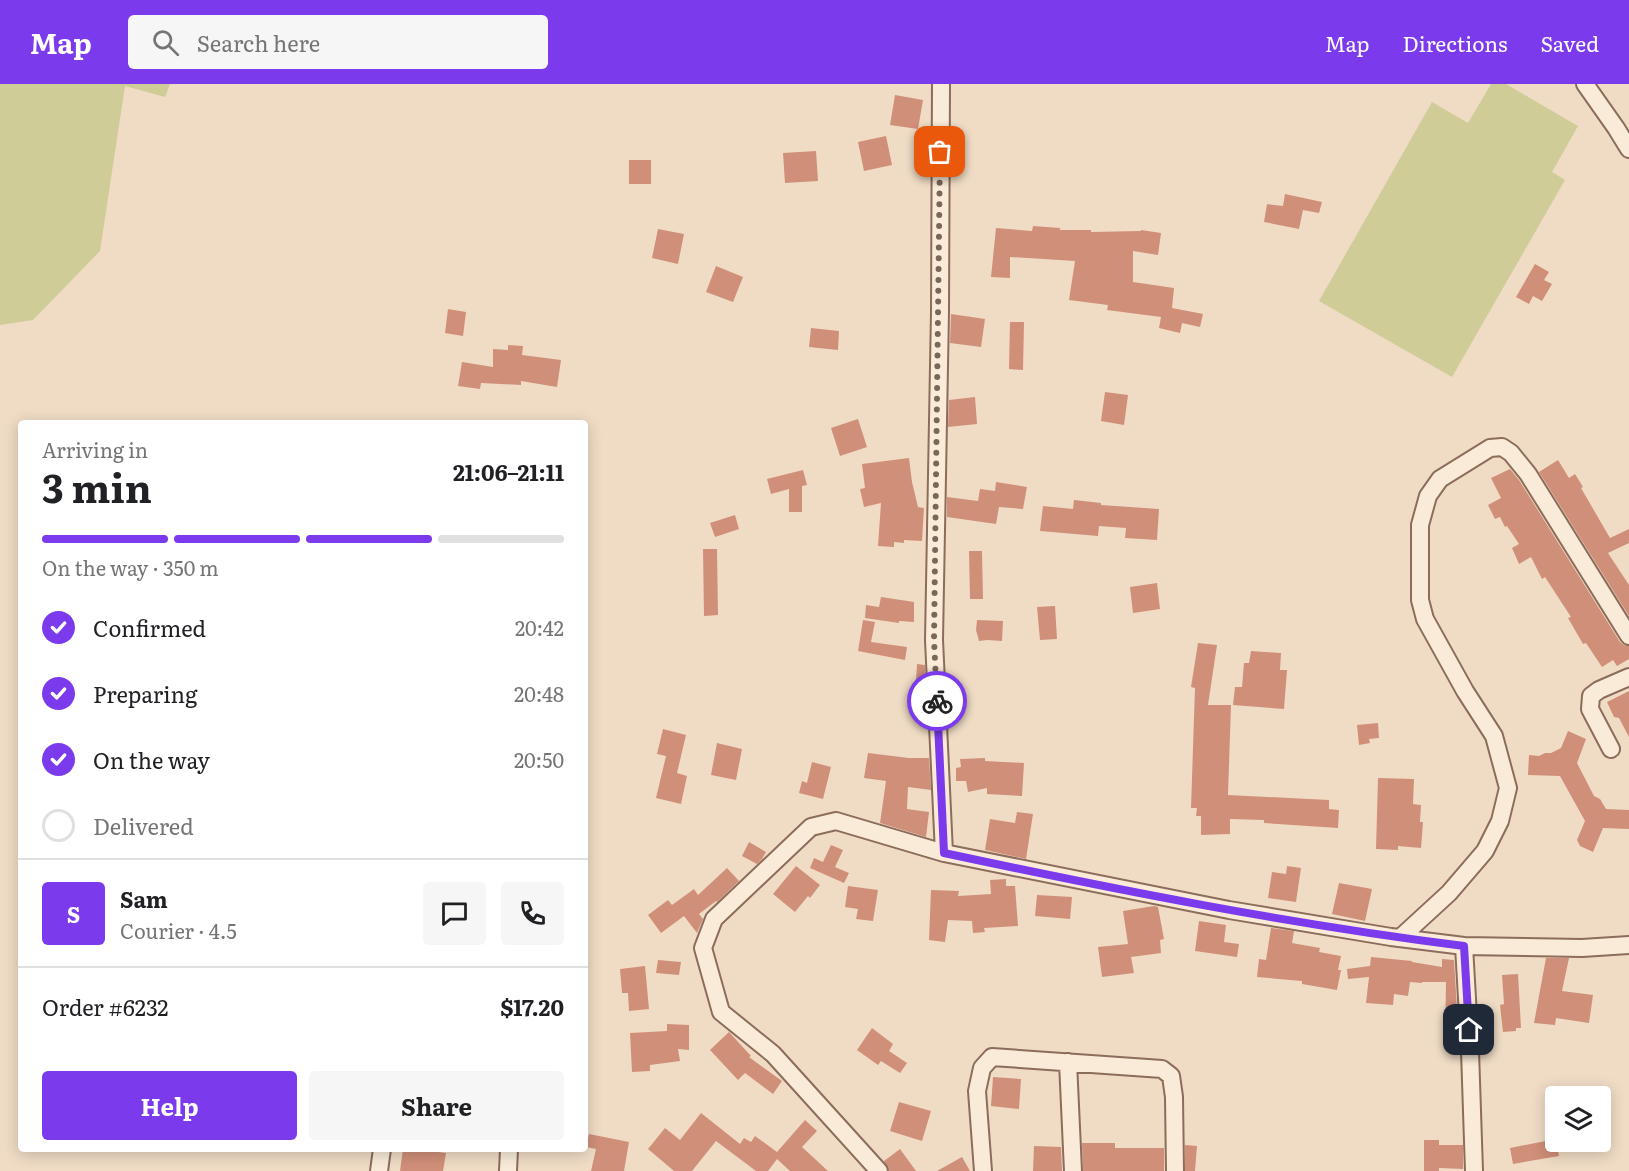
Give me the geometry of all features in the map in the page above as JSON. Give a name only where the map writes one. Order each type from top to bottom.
[{"type":"street","points":[[941,84],[934,640],[944,853]]},
{"type":"street","points":[[1585,84],[1629,149]]},
{"type":"street","points":[[1400,938],[1449,892],[1485,851],[1500,821],[1508,788],[1494,736],[1437,642],[1425,619],[1420,600],[1420,525],[1428,496],[1440,479],[1490,448],[1502,447],[1512,453],[1528,474],[1629,636]]},
{"type":"street","points":[[1611,749],[1590,709],[1591,696],[1629,676]]},
{"type":"street","points":[[879,1171],[773,1054],[721,1012],[703,948],[714,919],[811,827],[836,820],[944,853],[1229,910],[1400,938],[1464,946],[1582,948],[1629,945]]},
{"type":"street","points":[[1464,946],[1473,1171]]},
{"type":"street","points":[[983,1171],[977,1091],[982,1068],[992,1057],[1162,1069],[1171,1076],[1174,1096],[1175,1171]]},
{"type":"street","points":[[1068,1062],[1073,1171]]},
{"type":"street","points":[[379,1171],[382,1152]]},
{"type":"street","points":[[508,1171],[509,1152]]},
{"type":"shaded area","points":[[0,84],[170,84],[165,97],[125,86],[100,251],[33,320],[0,325]]},
{"type":"shaded area","points":[[1491,84],[1506,84],[1578,126],[1552,172],[1565,180],[1452,377],[1319,301],[1432,102],[1468,123]]},
{"type":"building","points":[[895,95],[923,100],[918,129],[890,125]]},
{"type":"building","points":[[886,136],[892,165],[864,171],[858,142]]},
{"type":"building","points":[[816,151],[818,181],[785,183],[783,153]]},
{"type":"building","points":[[629,160],[651,160],[651,184],[629,184]]},
{"type":"building","points":[[1285,194],[1322,202],[1319,213],[1303,210],[1299,229],[1264,222],[1267,204],[1283,206]]},
{"type":"building","points":[[1033,226],[1060,228],[1060,230],[1091,230],[1091,232],[1141,230],[1161,233],[1158,255],[1133,251],[1133,282],[1174,288],[1172,308],[1203,314],[1200,327],[1182,323],[1180,333],[1159,328],[1161,317],[1107,310],[1108,305],[1069,300],[1075,261],[1010,257],[1010,278],[991,277],[996,228],[1032,231]]},
{"type":"building","points":[[658,229],[684,234],[678,264],[652,258]]},
{"type":"building","points":[[1535,264],[1549,272],[1544,280],[1552,284],[1542,301],[1533,296],[1529,304],[1516,297]]},
{"type":"building","points":[[716,266],[743,277],[733,302],[706,292]]},
{"type":"building","points":[[448,309],[466,312],[463,336],[445,333]]},
{"type":"building","points":[[951,314],[985,319],[981,347],[950,343]]},
{"type":"building","points":[[1010,322],[1024,322],[1023,370],[1009,369]]},
{"type":"building","points":[[811,328],[839,331],[838,350],[809,347]]},
{"type":"building","points":[[508,345],[523,346],[522,355],[561,360],[557,387],[521,381],[521,385],[481,383],[480,389],[458,386],[462,362],[493,367],[493,349],[508,350]]},
{"type":"building","points":[[1105,392],[1128,395],[1124,425],[1101,421]]},
{"type":"building","points":[[975,397],[977,424],[948,427],[949,400]]},
{"type":"building","points":[[858,419],[867,447],[840,456],[831,428]]},
{"type":"building","points":[[909,458],[918,507],[924,508],[922,541],[904,540],[904,543],[894,542],[894,547],[878,546],[881,503],[864,507],[860,489],[865,488],[862,464]]},
{"type":"building","points":[[1558,460],[1569,478],[1575,474],[1610,538],[1629,529],[1629,543],[1608,553],[1629,585],[1629,616],[1539,472]]},
{"type":"building","points":[[1510,469],[1620,642],[1629,646],[1629,659],[1617,666],[1613,660],[1602,667],[1586,643],[1583,644],[1568,618],[1571,617],[1545,577],[1542,579],[1531,557],[1519,564],[1512,548],[1519,544],[1500,517],[1495,519],[1488,505],[1501,498],[1491,478]]},
{"type":"building","points":[[803,470],[807,485],[802,486],[802,512],[789,512],[789,489],[771,494],[767,479]]},
{"type":"building","points":[[996,482],[1027,487],[1023,509],[999,507],[996,524],[947,517],[947,497],[978,501],[980,489],[995,491]]},
{"type":"building","points":[[1074,500],[1101,503],[1101,505],[1159,509],[1157,540],[1125,538],[1126,528],[1099,526],[1098,536],[1040,531],[1043,506],[1073,509]]},
{"type":"building","points":[[735,515],[739,529],[715,537],[710,523]]},
{"type":"building","points":[[703,549],[717,549],[718,615],[704,616]]},
{"type":"building","points":[[969,551],[982,551],[983,599],[970,599]]},
{"type":"building","points":[[1157,583],[1160,609],[1133,613],[1130,587]]},
{"type":"building","points":[[881,597],[914,602],[914,622],[899,621],[899,623],[865,618],[866,605],[879,607]]},
{"type":"building","points":[[1055,606],[1057,639],[1040,640],[1037,607]]},
{"type":"building","points":[[863,620],[875,622],[871,642],[907,647],[905,660],[858,651]]},
{"type":"building","points":[[977,620],[1003,621],[1002,641],[979,641],[976,630]]},
{"type":"building","points":[[1198,643],[1217,645],[1208,705],[1231,705],[1228,795],[1329,800],[1329,809],[1339,810],[1338,828],[1264,823],[1264,820],[1230,819],[1230,834],[1201,835],[1201,816],[1196,816],[1197,808],[1191,808],[1195,688],[1191,687]]},
{"type":"building","points":[[1251,651],[1281,653],[1280,670],[1287,670],[1284,709],[1233,705],[1235,687],[1242,687],[1244,663],[1249,663]]},
{"type":"building","points":[[917,664],[925,665],[926,699],[915,698]]},
{"type":"building","points":[[1629,691],[1629,737],[1619,718],[1614,717],[1607,702]]},
{"type":"building","points":[[1378,723],[1379,738],[1369,739],[1370,743],[1359,745],[1357,725]]},
{"type":"building","points":[[663,729],[686,735],[677,773],[687,776],[681,804],[656,798],[666,756],[657,754]]},
{"type":"building","points":[[1568,731],[1586,739],[1577,763],[1594,796],[1600,799],[1606,809],[1629,810],[1629,829],[1603,828],[1593,852],[1580,846],[1577,840],[1585,821],[1560,776],[1528,775],[1529,755],[1539,756],[1561,748]]},
{"type":"building","points":[[717,743],[742,749],[736,780],[711,775]]},
{"type":"building","points":[[868,753],[929,758],[931,790],[908,787],[907,809],[929,812],[926,837],[880,823],[886,781],[864,778]]},
{"type":"building","points":[[985,758],[985,761],[1024,763],[1022,796],[987,794],[987,788],[968,792],[966,781],[956,781],[956,768],[961,767],[960,759]]},
{"type":"building","points":[[812,762],[831,767],[823,799],[799,793],[802,781],[807,783]]},
{"type":"building","points":[[1378,778],[1414,779],[1413,804],[1421,805],[1420,822],[1423,822],[1421,848],[1398,846],[1398,850],[1376,849]]},
{"type":"building","points":[[1017,812],[1033,814],[1026,859],[985,850],[990,819],[1015,823]]},
{"type":"building","points":[[749,842],[766,852],[757,864],[742,856]]},
{"type":"building","points":[[831,845],[843,850],[835,867],[849,873],[844,883],[810,868],[814,858],[823,862]]},
{"type":"building","points":[[796,866],[820,885],[795,912],[773,894]]},
{"type":"building","points":[[1287,866],[1301,868],[1296,902],[1268,898],[1272,872],[1286,874]]},
{"type":"building","points":[[727,868],[739,881],[717,902],[699,914],[703,919],[697,933],[684,916],[661,933],[648,915],[668,900],[672,905],[694,889],[698,895]]},
{"type":"building","points":[[1006,879],[1006,886],[1015,886],[1018,926],[984,928],[985,932],[973,933],[972,921],[948,920],[945,942],[929,940],[931,890],[959,891],[958,896],[991,894],[990,880]]},
{"type":"building","points":[[1339,883],[1372,889],[1365,921],[1332,914]]},
{"type":"building","points":[[848,886],[878,890],[873,921],[856,919],[858,909],[845,907]]},
{"type":"building","points":[[1037,895],[1072,897],[1070,919],[1035,916]]},
{"type":"building","points":[[1158,907],[1164,939],[1160,940],[1161,953],[1131,957],[1134,973],[1102,977],[1098,947],[1128,944],[1123,911]]},
{"type":"building","points":[[1199,921],[1226,925],[1224,942],[1239,944],[1237,957],[1195,951]]},
{"type":"building","points":[[1271,928],[1294,931],[1292,943],[1320,948],[1319,952],[1341,956],[1337,990],[1302,984],[1302,981],[1257,977],[1259,959],[1266,960]]},
{"type":"building","points":[[1371,957],[1442,967],[1442,959],[1454,960],[1459,1042],[1445,1042],[1446,982],[1410,982],[1408,996],[1394,994],[1393,1005],[1366,1003],[1369,977],[1348,979],[1347,969],[1370,966]]},
{"type":"building","points":[[1546,958],[1569,958],[1562,991],[1593,995],[1589,1023],[1556,1018],[1555,1025],[1534,1023]]},
{"type":"building","points":[[658,960],[681,962],[679,975],[656,973]]},
{"type":"building","points":[[645,966],[649,1009],[629,1011],[628,993],[622,993],[620,969]]},
{"type":"building","points":[[1518,974],[1521,1028],[1516,1028],[1516,1031],[1503,1032],[1500,1005],[1504,1004],[1502,975]]},
{"type":"building","points":[[667,1024],[689,1025],[689,1050],[678,1049],[680,1061],[650,1065],[650,1071],[632,1072],[630,1033],[667,1031]]},
{"type":"building","points":[[872,1028],[893,1044],[889,1051],[907,1063],[900,1073],[881,1061],[878,1065],[857,1050]]},
{"type":"building","points":[[729,1032],[751,1056],[749,1057],[782,1081],[773,1094],[745,1073],[738,1080],[710,1050]]},
{"type":"building","points":[[993,1077],[1021,1079],[1019,1109],[991,1106]]},
{"type":"building","points":[[899,1102],[931,1111],[922,1141],[890,1131]]},
{"type":"building","points":[[701,1113],[740,1144],[744,1138],[751,1142],[755,1136],[777,1152],[805,1120],[817,1131],[802,1147],[828,1171],[790,1171],[777,1159],[768,1171],[756,1171],[716,1141],[692,1171],[674,1171],[648,1149],[665,1128],[680,1140]]},
{"type":"building","points":[[589,1134],[629,1142],[624,1171],[591,1171],[596,1149],[588,1147]]},
{"type":"building","points":[[1424,1140],[1439,1140],[1439,1145],[1463,1145],[1463,1169],[1439,1168],[1439,1171],[1424,1171]]},
{"type":"building","points":[[1545,1141],[1545,1152],[1558,1152],[1559,1156],[1513,1164],[1510,1148]]},
{"type":"building","points":[[1082,1143],[1115,1143],[1115,1148],[1164,1148],[1164,1171],[1083,1171]]},
{"type":"building","points":[[1185,1145],[1197,1146],[1195,1171],[1185,1171]]},
{"type":"building","points":[[1034,1146],[1061,1147],[1062,1171],[1033,1171]]},
{"type":"building","points":[[900,1149],[916,1171],[889,1171],[884,1161]]},
{"type":"building","points":[[403,1152],[446,1153],[443,1171],[400,1171]]},
{"type":"building","points":[[962,1157],[970,1171],[937,1171]]},
{"type":"way so far","points":[[937,701],[934,640],[940,311],[940,152]]},
{"type":"route","points":[[937,701],[944,853],[1229,910],[1391,937],[1464,946],[1469,1030]]}]
